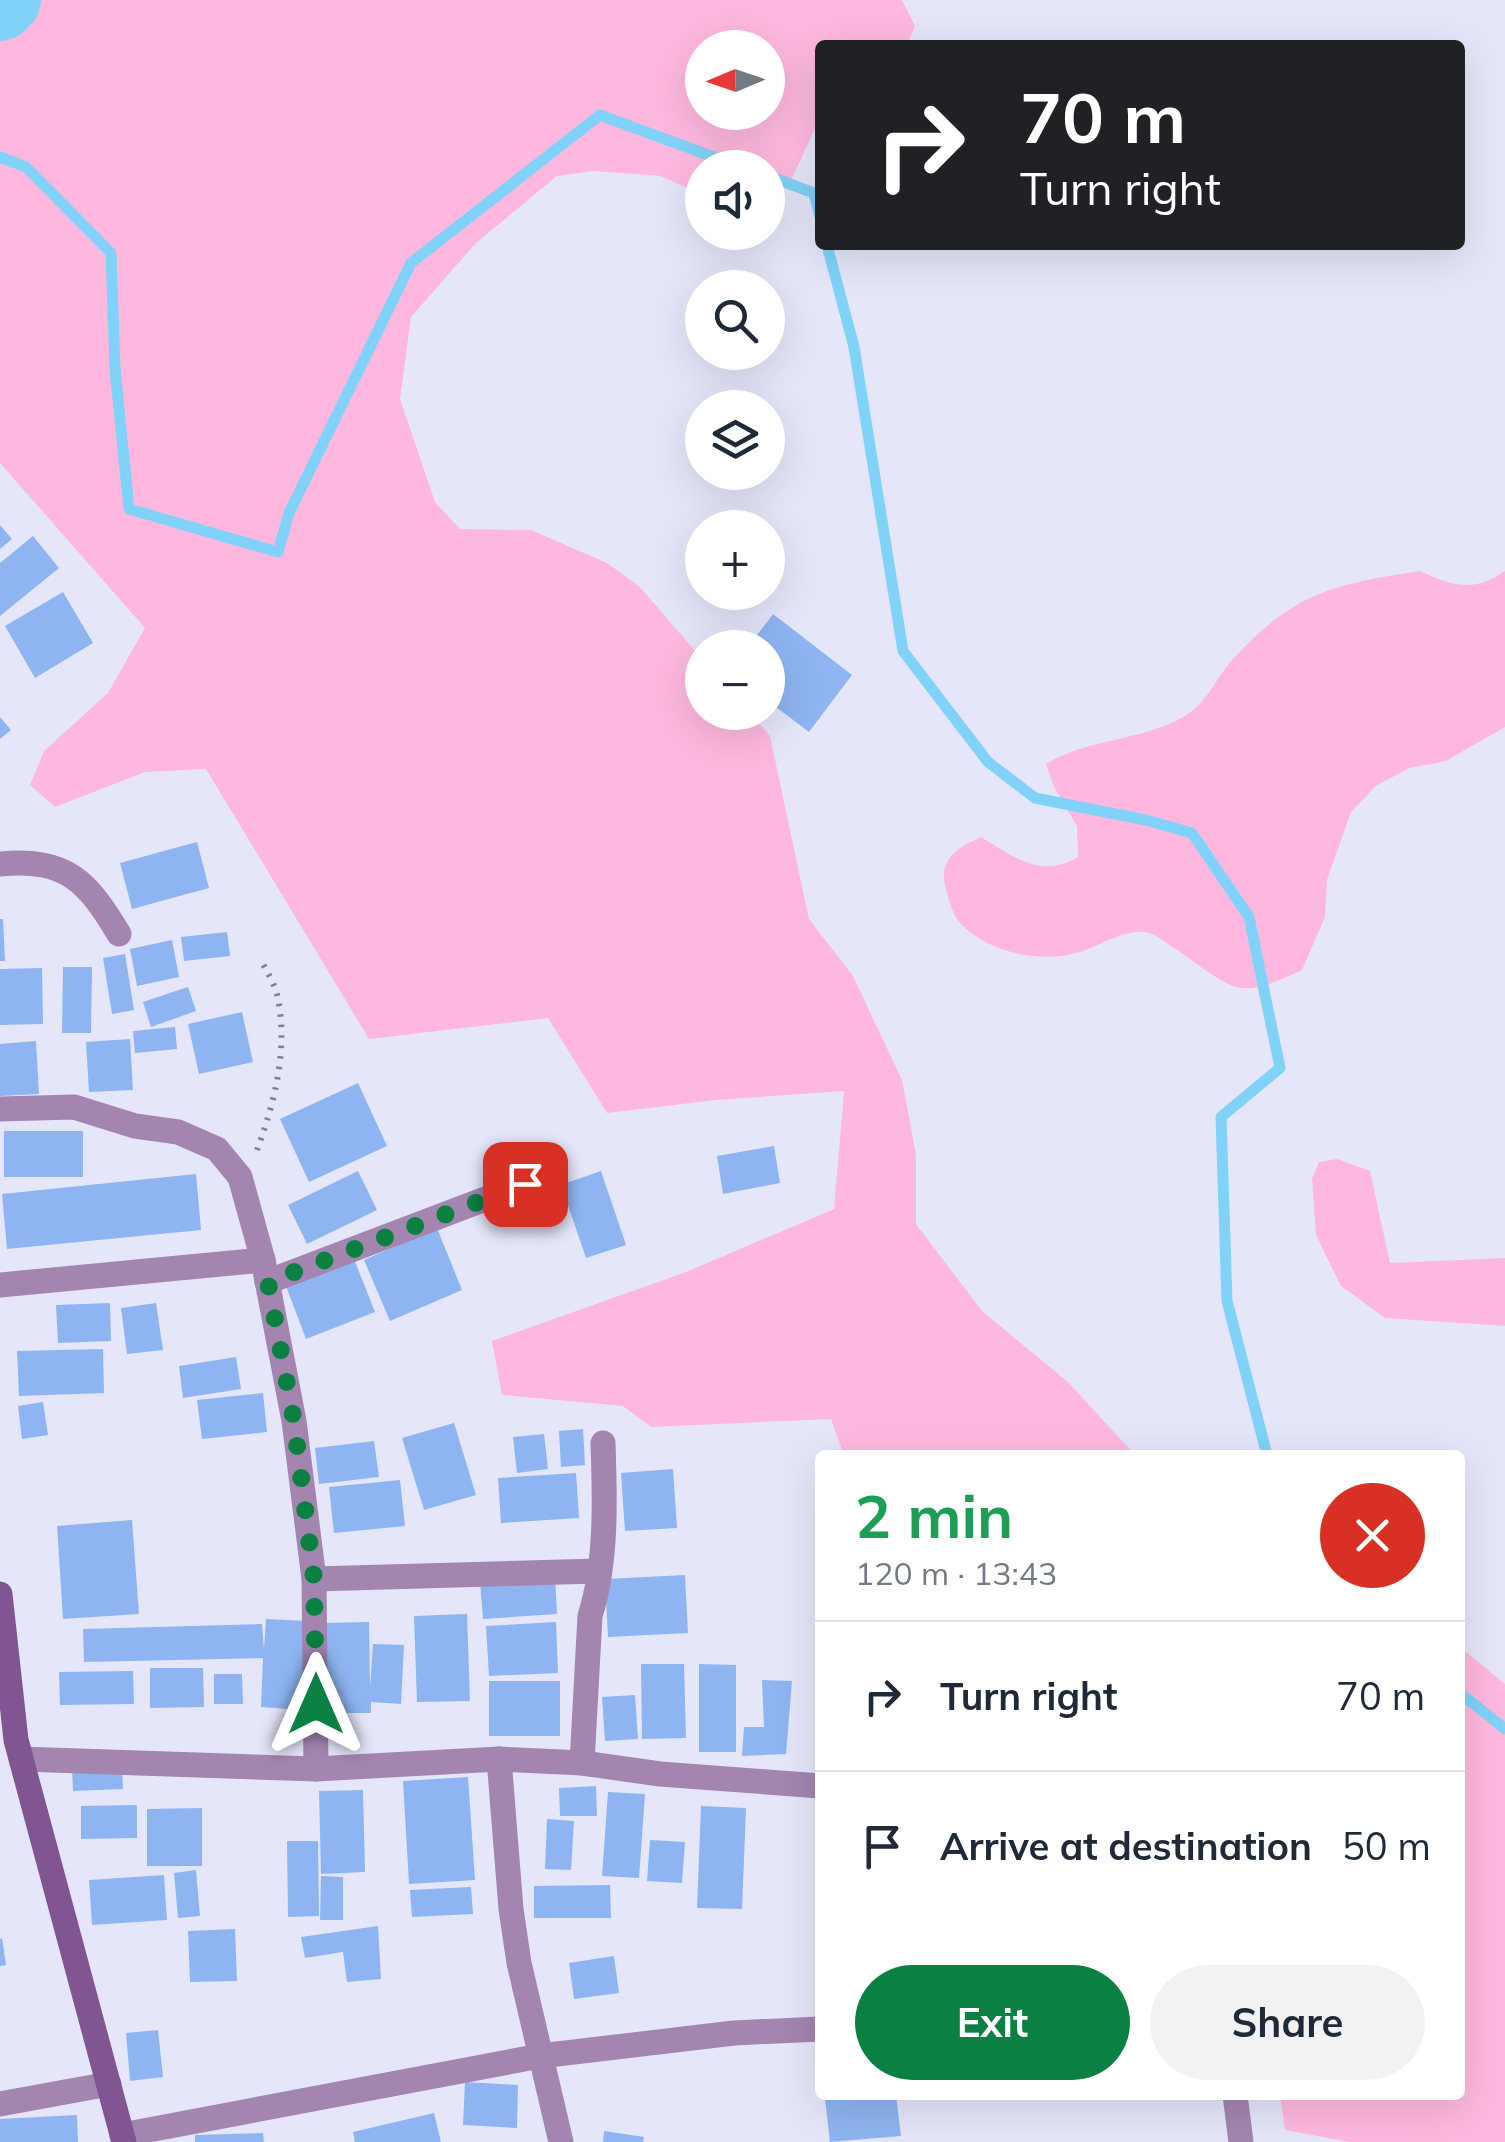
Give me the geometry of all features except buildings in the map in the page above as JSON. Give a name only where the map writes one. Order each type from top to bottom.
[{"type":"street","points":[[0,864],[49,866],[74,876],[88,887],[119,934]]},
{"type":"street","points":[[0,1108],[74,1107],[135,1126],[178,1132],[217,1149],[240,1177],[266,1271],[294,1421],[314,1579],[316,1769]]},
{"type":"street","points":[[0,1285],[266,1271],[525,1184]]},
{"type":"street","points":[[582,1763],[590,1616],[598,1594],[605,1491],[602,1443]]},
{"type":"street","points":[[314,1579],[598,1572]]},
{"type":"street","points":[[0,1594],[13,1747],[123,2139],[540,2056],[815,2028]]},
{"type":"street","points":[[13,1747],[316,1769],[499,1759],[815,1786]]},
{"type":"street","points":[[499,1759],[511,1910],[561,2142]]},
{"type":"street","points":[[0,2104],[109,2084]]},
{"type":"street","points":[[1236,2100],[1241,2142]]},
{"type":"path","points":[[240,1177],[257,1151],[270,1117],[281,1052],[277,993],[260,958]]},
{"type":"shaded area","points":[[0,0],[902,0],[915,26],[909,40],[815,40],[815,129],[792,178],[785,183],[785,150],[685,150],[685,187],[661,176],[593,171],[557,176],[476,243],[411,317],[400,399],[435,502],[460,529],[531,530],[607,563],[639,586],[685,639],[685,730],[765,730],[770,736],[809,919],[853,976],[902,1080],[916,1154],[916,1224],[982,1311],[1068,1382],[1130,1450],[842,1450],[831,1419],[651,1427],[623,1406],[502,1395],[492,1341],[686,1272],[834,1209],[844,1091],[607,1113],[548,1018],[369,1039],[206,769],[145,772],[55,807],[30,785],[44,751],[108,693],[145,628],[0,463]]},
{"type":"shaded area","points":[[1420,571],[1473,585],[1505,571],[1505,727],[1446,761],[1410,768],[1377,785],[1351,812],[1327,880],[1325,917],[1302,970],[1270,984],[1236,987],[1148,933],[1128,933],[1080,952],[1049,957],[999,948],[959,922],[944,871],[955,852],[967,844],[981,837],[1016,858],[1039,866],[1078,857],[1077,826],[1054,787],[1046,764],[1078,749],[1150,731],[1183,717],[1198,706],[1254,637],[1316,595],[1362,581]]},
{"type":"shaded area","points":[[1337,1159],[1370,1171],[1390,1263],[1505,1258],[1505,1326],[1385,1318],[1341,1286],[1316,1235],[1312,1179],[1319,1162]]},
{"type":"shaded area","points":[[1465,1651],[1505,1684],[1505,2142],[1350,2142],[1285,2130],[1281,2100],[1465,2100]]},
{"type":"waterway","points":[[0,6],[6,0]]},
{"type":"waterway","points":[[0,157],[26,167],[111,253],[115,369],[129,509],[278,552],[289,513],[411,263],[600,115],[694,150]]},
{"type":"waterway","points":[[785,182],[814,193],[815,197]]},
{"type":"waterway","points":[[828,250],[854,347],[903,651],[988,762],[1035,798],[1192,833],[1249,917],[1280,1068],[1221,1117],[1227,1301],[1266,1450]]},
{"type":"waterway","points":[[1465,1697],[1505,1729]]},
{"type":"route","points":[[316,1704],[314,1579],[294,1421],[268,1282],[525,1184]]}]
